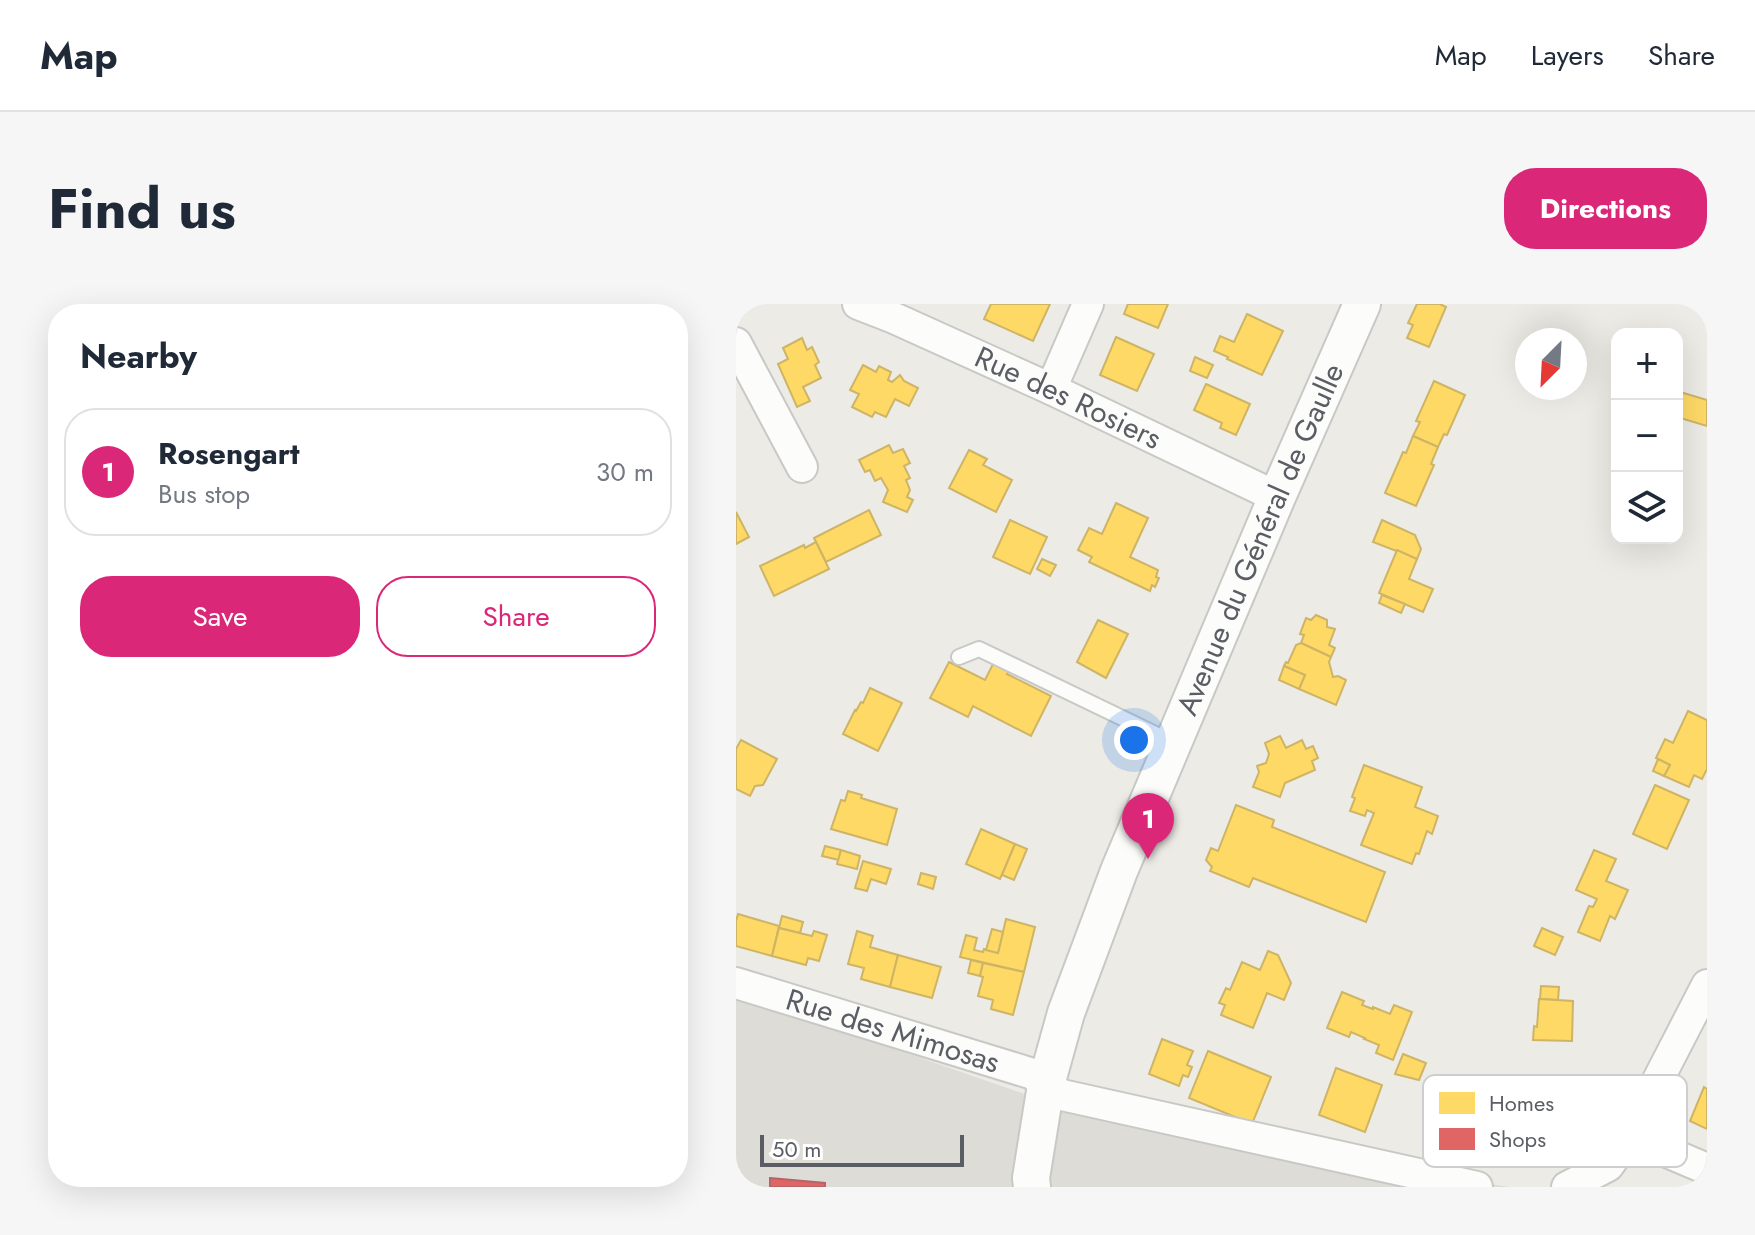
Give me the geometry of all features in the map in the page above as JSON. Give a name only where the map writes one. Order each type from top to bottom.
[{"type":"street","name":"Rue des Rosiers","points":[[858,304],[1051,389],[1277,497]]},
{"type":"street","points":[[1051,389],[1088,304]]},
{"type":"street","name":"Avenue du Général de Gaulle","points":[[1032,1187],[1046,1085],[1066,1013],[1119,871],[1362,304]]},
{"type":"street","points":[[736,343],[802,467]]},
{"type":"street","name":"Rue des Mimosas","points":[[736,983],[1033,1074],[1062,1095],[1477,1187]]},
{"type":"street","points":[[1661,1075],[1707,985]]},
{"type":"street","points":[[1687,1160],[1707,1169]]},
{"type":"street","points":[[1567,1187],[1606,1167]]},
{"type":"lane","points":[[959,657],[979,649],[1172,743]]},
{"type":"shaded area","points":[[736,994],[1097,1119],[1509,1187],[736,1187]]},
{"type":"building: Homes","points":[[991,304],[1050,304],[1033,341],[984,319]]},
{"type":"building: Homes","points":[[1128,304],[1168,304],[1158,328],[1124,314]]},
{"type":"building: Homes","points":[[1417,304],[1446,307],[1429,347],[1407,338],[1413,325],[1408,323]]},
{"type":"building: Homes","points":[[1247,314],[1283,331],[1262,375],[1214,351],[1220,336],[1234,342]]},
{"type":"building: Homes","points":[[1116,337],[1154,354],[1137,391],[1100,375]]},
{"type":"building: Homes","points":[[802,338],[807,350],[812,347],[819,362],[815,365],[821,378],[803,387],[810,401],[797,407],[778,364],[788,359],[783,348]]},
{"type":"building: Homes","points":[[1195,357],[1213,365],[1207,378],[1190,371]]},
{"type":"building: Homes","points":[[863,365],[876,372],[879,366],[891,372],[888,380],[892,382],[900,375],[904,381],[918,388],[909,406],[895,399],[886,417],[875,412],[872,417],[852,407],[859,394],[850,390]]},
{"type":"building: Homes","points":[[1434,381],[1465,395],[1447,435],[1444,434],[1438,447],[1413,436],[1420,422],[1416,421]]},
{"type":"building: Homes","points":[[1206,384],[1250,404],[1236,435],[1220,428],[1222,423],[1194,410]]},
{"type":"building: Homes","points":[[1683,393],[1707,400],[1707,426],[1683,419]]},
{"type":"building: Homes","points":[[1413,436],[1438,447],[1431,464],[1434,465],[1416,506],[1385,493]]},
{"type":"building: Homes","points":[[889,445],[893,453],[903,449],[910,463],[904,466],[910,478],[906,480],[910,490],[907,497],[913,500],[907,512],[883,502],[888,490],[881,478],[875,481],[870,470],[865,472],[859,460]]},
{"type":"building: Homes","points":[[969,450],[987,459],[983,465],[1012,480],[996,512],[949,488]]},
{"type":"building: Homes","points":[[1116,503],[1148,518],[1130,557],[1158,570],[1156,577],[1159,578],[1150,591],[1089,562],[1092,557],[1078,550],[1089,528],[1102,534]]},
{"type":"building: Homes","points":[[869,510],[881,535],[826,562],[814,538]]},
{"type":"building: Homes","points":[[736,512],[749,537],[736,544]]},
{"type":"building: Homes","points":[[1010,520],[1047,537],[1030,574],[993,557]]},
{"type":"building: Homes","points":[[1382,520],[1415,535],[1421,549],[1417,559],[1373,542]]},
{"type":"building: Homes","points":[[816,542],[829,569],[774,596],[760,566]]},
{"type":"building: Homes","points":[[1397,550],[1417,559],[1409,579],[1433,589],[1423,612],[1379,593]]},
{"type":"building: Homes","points":[[1042,559],[1056,565],[1050,576],[1037,569]]},
{"type":"building: Homes","points":[[1382,595],[1405,604],[1401,613],[1379,603]]},
{"type":"building: Homes","points":[[1316,615],[1327,620],[1327,627],[1335,629],[1329,645],[1335,648],[1331,657],[1301,643],[1304,635],[1300,634],[1306,618],[1311,620]]},
{"type":"building: Homes","points":[[1098,620],[1128,634],[1106,678],[1077,662]]},
{"type":"building: Homes","points":[[1301,643],[1331,657],[1329,662],[1333,677],[1346,680],[1336,705],[1299,689],[1305,675],[1284,666],[1296,645]]},
{"type":"building: Homes","points":[[949,662],[985,680],[994,662],[1010,669],[1007,674],[1051,696],[1031,736],[973,706],[968,717],[930,698]]},
{"type":"building: Homes","points":[[1284,666],[1305,675],[1299,689],[1279,680]]},
{"type":"building: Homes","points":[[870,688],[902,703],[878,751],[843,734]]},
{"type":"building: Homes","points":[[1688,711],[1707,720],[1707,769],[1702,779],[1694,775],[1689,787],[1664,776],[1670,765],[1656,758],[1665,739],[1673,743]]},
{"type":"building: Homes","points":[[1280,736],[1286,748],[1302,740],[1306,749],[1313,746],[1318,758],[1312,761],[1315,770],[1285,783],[1280,797],[1253,787],[1259,772],[1257,766],[1266,763],[1269,754],[1265,743]]},
{"type":"building: Homes","points":[[741,740],[777,759],[763,785],[755,786],[750,796],[736,789],[736,749]]},
{"type":"building: Homes","points":[[1658,759],[1670,765],[1664,776],[1653,771]]},
{"type":"building: Homes","points":[[1364,765],[1422,787],[1415,807],[1438,816],[1432,834],[1427,831],[1412,864],[1361,845],[1374,813],[1367,810],[1365,816],[1350,811]]},
{"type":"building: Homes","points":[[1655,785],[1689,800],[1667,849],[1633,834]]},
{"type":"building: Homes","points":[[848,791],[897,809],[887,845],[831,829],[841,800],[845,801]]},
{"type":"building: Homes","points":[[1236,805],[1274,820],[1272,827],[1385,872],[1366,922],[1253,878],[1249,887],[1210,871],[1212,867],[1206,860],[1211,848],[1218,851]]},
{"type":"building: Homes","points":[[981,829],[1015,844],[1000,879],[966,864]]},
{"type":"building: Homes","points":[[1015,844],[1027,849],[1014,880],[1002,875]]},
{"type":"building: Homes","points":[[825,846],[841,850],[839,860],[822,856]]},
{"type":"building: Homes","points":[[841,850],[860,856],[857,869],[837,864]]},
{"type":"building: Homes","points":[[1594,850],[1616,859],[1606,881],[1628,890],[1615,919],[1610,916],[1600,941],[1578,932],[1589,906],[1593,907],[1597,899],[1576,890]]},
{"type":"building: Homes","points":[[863,861],[891,869],[886,884],[871,879],[867,891],[855,888]]},
{"type":"building: Homes","points":[[921,873],[936,877],[933,889],[918,884]]},
{"type":"building: Homes","points":[[738,914],[779,926],[772,956],[736,946]]},
{"type":"building: Homes","points":[[782,916],[803,922],[800,933],[779,928]]},
{"type":"building: Homes","points":[[1006,919],[1035,927],[1024,972],[960,957],[966,935],[977,938],[974,950],[998,953]]},
{"type":"building: Homes","points":[[779,928],[812,936],[814,931],[827,935],[819,961],[808,958],[806,965],[772,956]]},
{"type":"building: Homes","points":[[1542,928],[1563,937],[1555,955],[1534,946]]},
{"type":"building: Homes","points":[[992,929],[1003,932],[998,953],[986,950]]},
{"type":"building: Homes","points":[[857,931],[873,936],[870,947],[898,955],[890,987],[861,979],[864,968],[848,964]]},
{"type":"building: Homes","points":[[1268,951],[1278,955],[1291,983],[1284,1000],[1267,993],[1253,1028],[1221,1015],[1225,1005],[1219,1003],[1226,988],[1230,990],[1242,962],[1260,970]]},
{"type":"building: Homes","points":[[898,955],[941,967],[932,998],[890,987]]},
{"type":"building: Homes","points":[[971,960],[983,963],[980,976],[968,973]]},
{"type":"building: Homes","points":[[983,963],[1024,972],[1013,1015],[991,1009],[993,1000],[978,996]]},
{"type":"building: Homes","points":[[1541,986],[1559,987],[1558,1000],[1540,999]]},
{"type":"building: Homes","points":[[1342,992],[1364,1001],[1362,1005],[1390,1014],[1394,1005],[1412,1012],[1393,1060],[1376,1053],[1379,1045],[1365,1038],[1351,1032],[1349,1037],[1327,1028]]},
{"type":"building: Homes","points":[[1539,999],[1573,1001],[1572,1041],[1533,1040]]},
{"type":"building: Homes","points":[[1162,1039],[1193,1051],[1187,1065],[1192,1067],[1188,1077],[1183,1075],[1179,1086],[1149,1074]]},
{"type":"building: Homes","points":[[1208,1051],[1271,1077],[1252,1124],[1189,1098]]},
{"type":"building: Homes","points":[[1403,1054],[1426,1063],[1419,1080],[1395,1074]]},
{"type":"building: Homes","points":[[1336,1068],[1382,1085],[1365,1132],[1319,1115]]},
{"type":"building: Homes","points":[[1704,1087],[1707,1089],[1707,1129],[1690,1121]]},
{"type":"building: Shops","points":[[770,1178],[825,1183],[825,1187],[770,1187]]},
{"type":"place","name":"Rosengart","points":[[1148,859]]}]
